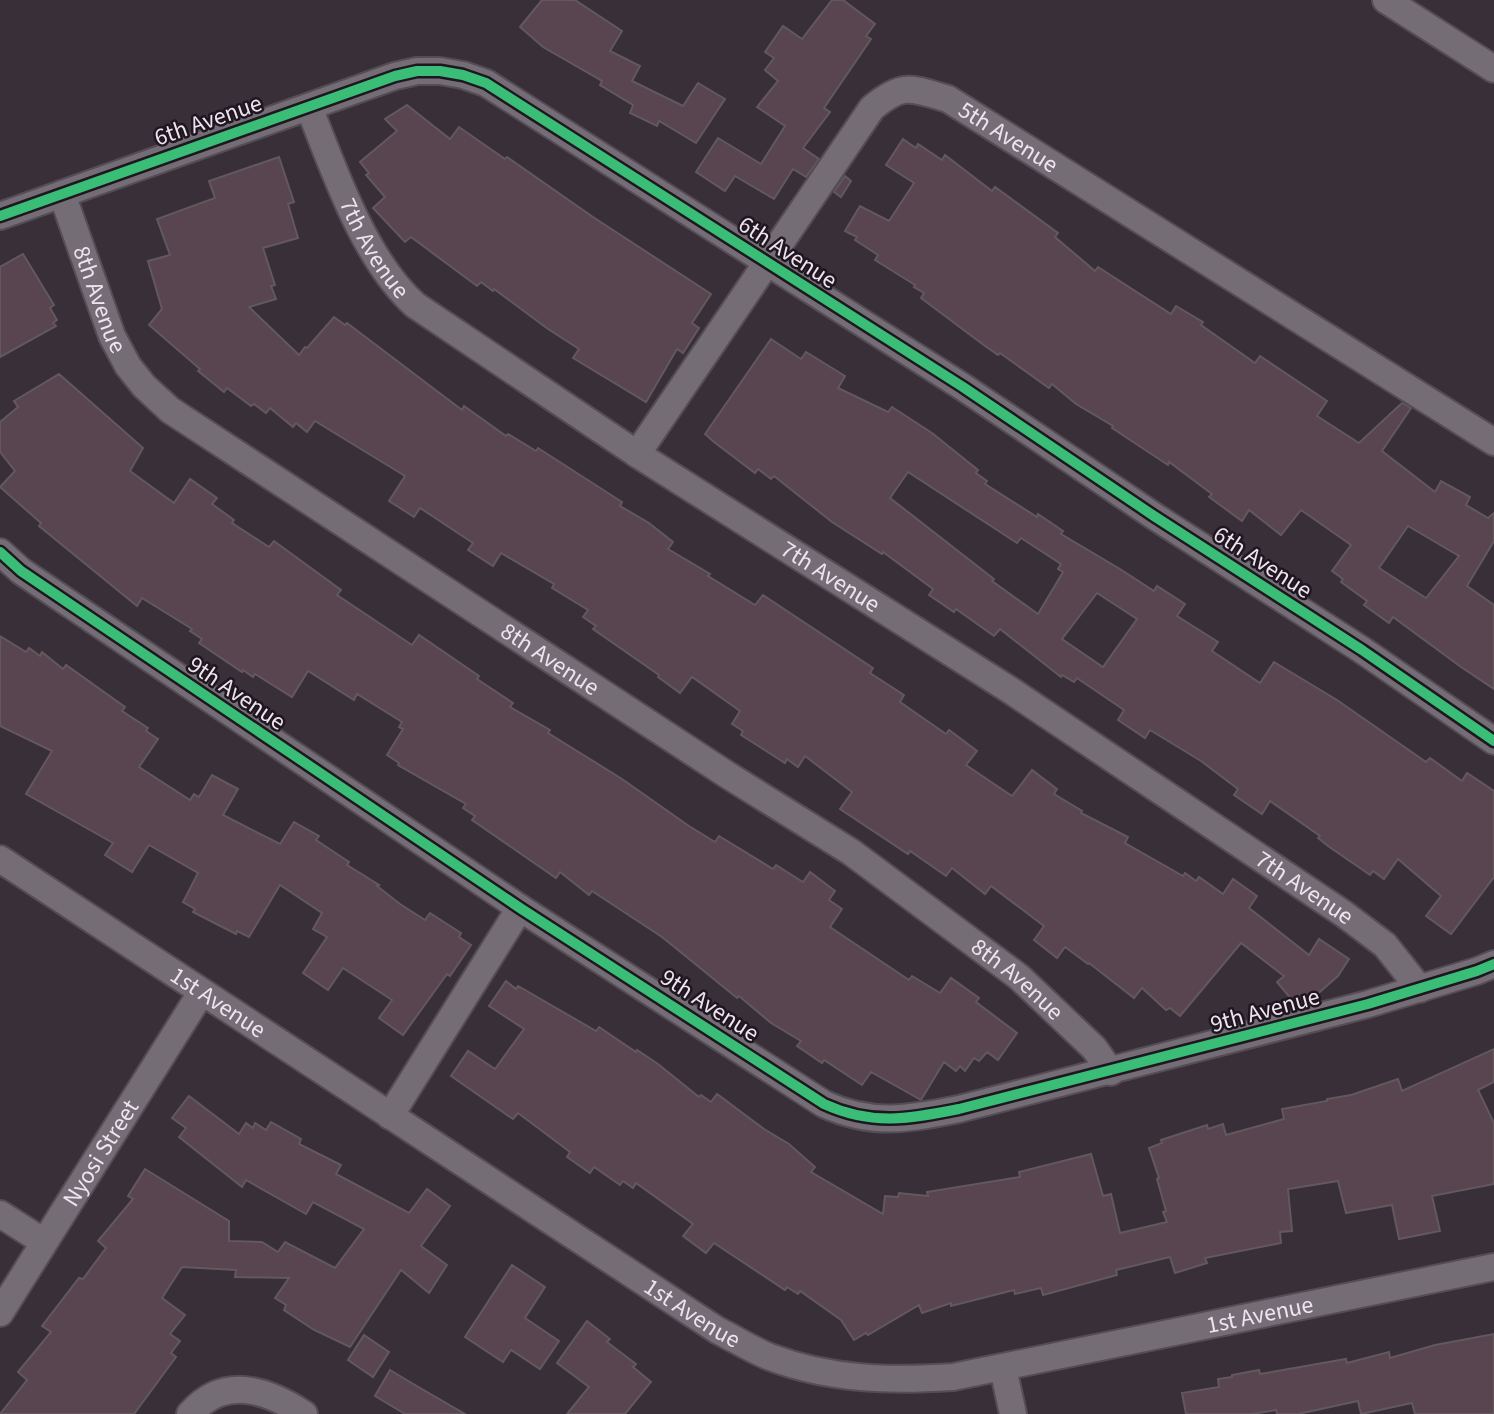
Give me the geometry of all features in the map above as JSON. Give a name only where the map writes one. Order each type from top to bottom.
[{"type":"street","points":[[1386,0],[1494,69]]},
{"type":"street","name":"6th Avenue","points":[[0,216],[362,87],[417,71],[440,71],[486,83],[963,387],[1154,516],[1362,650],[1494,741]]},
{"type":"street","name":"5th Avenue","points":[[637,454],[872,108],[890,93],[907,89],[948,99],[1494,442]]},
{"type":"street","name":"7th Avenue","points":[[309,107],[378,261],[397,288],[415,305],[637,454],[1010,690],[1344,914],[1385,945],[1420,989]]},
{"type":"street","name":"8th Avenue","points":[[62,194],[112,336],[136,376],[170,410],[726,774],[851,852],[1019,977],[1094,1048],[1111,1072]]},
{"type":"street","name":"9th Avenue","points":[[0,552],[32,578],[520,908],[824,1104],[844,1113],[884,1120],[925,1116],[1111,1072],[1420,989],[1494,964]]},
{"type":"street","name":"1st Avenue","points":[[0,859],[717,1330],[770,1357],[813,1369],[862,1379],[901,1381],[953,1377],[1494,1267]]},
{"type":"street","points":[[390,1116],[520,908]]},
{"type":"street","name":"Nyosi Street","points":[[0,1314],[201,993]]},
{"type":"street","points":[[0,1214],[44,1242]]},
{"type":"street","points":[[1003,1368],[1013,1414]]},
{"type":"street","points":[[190,1414],[202,1400],[219,1392],[240,1390],[263,1392],[283,1400],[304,1414]]},
{"type":"building","points":[[542,0],[575,0],[622,31],[610,51],[640,66],[632,81],[683,106],[698,83],[725,99],[696,143],[659,121],[657,126],[630,113],[633,105],[600,85],[602,81],[543,47],[520,27]]},
{"type":"building","points":[[832,0],[843,0],[875,24],[866,36],[871,39],[824,108],[830,112],[803,148],[819,159],[806,177],[793,169],[774,199],[735,176],[725,191],[696,172],[718,138],[761,164],[785,126],[757,107],[778,81],[765,70],[774,58],[765,52],[783,26],[802,39]]},
{"type":"building","points":[[407,105],[450,139],[459,127],[711,294],[692,323],[699,328],[683,353],[677,349],[646,402],[573,358],[579,349],[494,289],[493,291],[481,282],[477,286],[411,237],[405,242],[373,208],[385,197],[366,175],[369,173],[360,162],[397,131],[385,119]]},
{"type":"building","points":[[903,139],[916,148],[918,144],[942,160],[945,155],[992,191],[995,187],[1058,233],[1055,237],[1095,271],[1098,267],[1171,314],[1176,306],[1203,322],[1201,325],[1255,363],[1260,356],[1327,401],[1317,416],[1359,443],[1402,403],[1411,408],[1382,451],[1435,492],[1441,481],[1470,497],[1466,505],[1488,518],[1494,513],[1494,541],[1467,586],[1494,605],[1494,689],[1393,617],[1389,623],[1364,605],[1367,601],[1341,582],[1343,579],[1332,571],[1351,545],[1301,510],[1281,535],[1249,510],[1242,521],[1209,497],[1212,494],[1169,462],[1168,465],[1112,428],[1113,426],[1076,404],[1052,384],[1049,388],[1000,353],[998,355],[985,346],[921,298],[924,293],[914,287],[915,285],[875,260],[878,255],[855,240],[857,237],[845,231],[860,206],[889,221],[914,183],[886,165]],"holes":[[[1408,526],[1459,556],[1426,598],[1379,568]]]},
{"type":"building","points":[[279,157],[294,202],[288,204],[298,238],[263,248],[275,285],[271,286],[276,299],[249,307],[299,355],[334,317],[345,325],[347,323],[462,410],[464,406],[506,436],[508,434],[536,451],[538,448],[622,502],[620,506],[649,523],[673,542],[668,549],[710,574],[708,576],[755,605],[763,595],[873,668],[870,673],[904,695],[900,702],[946,734],[949,730],[977,751],[966,765],[1012,796],[1032,770],[1057,789],[1054,794],[1082,811],[1081,813],[1128,837],[1125,843],[1183,876],[1185,873],[1196,881],[1199,877],[1223,894],[1233,879],[1257,896],[1249,908],[1309,955],[1319,939],[1349,959],[1338,976],[1307,1003],[1297,1006],[1277,982],[1284,976],[1241,943],[1180,1016],[1170,1008],[1166,1010],[1142,988],[1134,998],[1065,947],[1057,958],[1034,940],[1044,926],[991,886],[985,894],[952,868],[946,876],[840,809],[852,792],[805,756],[798,767],[787,759],[785,763],[741,735],[743,731],[732,724],[740,711],[692,677],[680,693],[593,629],[596,626],[583,617],[588,610],[552,588],[554,584],[501,553],[493,566],[468,550],[473,543],[420,508],[414,517],[389,501],[405,476],[315,421],[307,432],[296,423],[293,427],[270,408],[266,413],[254,404],[251,406],[227,388],[224,392],[149,325],[162,309],[148,261],[170,255],[157,219],[215,198],[209,181]]},
{"type":"building","points":[[845,176],[851,181],[841,197],[834,192]]},
{"type":"building","points":[[23,254],[54,305],[50,308],[57,320],[53,323],[56,326],[0,357],[0,267]]},
{"type":"building","points":[[771,339],[801,359],[806,352],[845,376],[838,388],[888,412],[892,407],[932,433],[978,470],[976,473],[987,481],[985,484],[1037,517],[1038,514],[1063,531],[1061,534],[1154,591],[1157,586],[1185,604],[1177,616],[1218,642],[1212,651],[1260,683],[1274,662],[1337,700],[1426,762],[1430,758],[1462,781],[1467,773],[1494,791],[1494,877],[1451,934],[1426,916],[1441,896],[1398,859],[1384,879],[1373,871],[1370,875],[1270,801],[1262,814],[1234,795],[1238,789],[1201,761],[1150,730],[1145,738],[1118,720],[1124,710],[1077,678],[1074,682],[1062,675],[1061,677],[1000,629],[994,636],[956,609],[954,612],[929,595],[933,589],[883,552],[882,554],[832,522],[774,476],[771,479],[758,469],[755,473],[705,434]],"holes":[[[908,472],[1017,543],[1021,538],[1061,564],[1058,569],[1063,572],[1038,614],[992,581],[994,579],[890,498]],[[1097,593],[1137,619],[1103,667],[1062,639]]]},
{"type":"building","points":[[59,374],[143,448],[130,471],[174,503],[190,479],[217,498],[212,504],[234,520],[232,523],[269,547],[274,541],[341,590],[337,595],[412,645],[419,635],[479,676],[477,679],[513,703],[510,707],[550,730],[548,733],[622,779],[689,826],[715,842],[719,836],[773,869],[776,865],[803,882],[810,872],[835,891],[829,900],[842,909],[830,927],[909,980],[912,976],[940,993],[951,978],[979,998],[976,1002],[1017,1033],[998,1060],[987,1052],[979,1061],[974,1058],[965,1071],[960,1066],[956,1071],[944,1062],[921,1100],[871,1072],[862,1085],[797,1046],[801,1041],[771,1023],[739,996],[737,998],[662,937],[592,891],[589,895],[560,872],[556,878],[472,820],[475,816],[463,808],[466,804],[398,765],[399,763],[387,755],[403,729],[399,727],[402,722],[357,694],[354,700],[308,671],[292,697],[255,674],[253,677],[243,670],[242,672],[199,643],[202,639],[190,631],[192,629],[142,598],[137,606],[39,526],[41,523],[0,487],[15,471],[0,452],[0,422],[18,407],[14,401]]},
{"type":"building","points":[[0,636],[26,652],[29,648],[40,656],[42,652],[63,669],[66,665],[125,707],[122,711],[148,728],[146,731],[158,739],[139,767],[190,800],[194,794],[199,797],[212,775],[238,789],[223,815],[280,844],[294,822],[319,836],[316,840],[349,862],[347,865],[379,885],[377,886],[400,904],[425,920],[430,913],[461,933],[459,937],[471,945],[403,1035],[379,1018],[392,1000],[343,968],[328,990],[303,973],[327,937],[313,929],[322,913],[280,885],[249,937],[237,931],[236,934],[193,912],[195,909],[183,902],[198,873],[149,845],[132,872],[105,855],[113,843],[26,794],[52,751],[0,726]]},
{"type":"building","points":[[506,981],[516,989],[518,986],[596,1031],[599,1027],[658,1064],[699,1097],[701,1095],[711,1102],[717,1094],[789,1144],[815,1167],[811,1172],[883,1214],[885,1196],[898,1197],[899,1193],[928,1196],[927,1192],[1020,1177],[1019,1172],[1091,1154],[1103,1196],[1111,1194],[1120,1233],[1167,1222],[1157,1179],[1159,1178],[1149,1148],[1162,1143],[1161,1140],[1207,1125],[1208,1129],[1223,1124],[1226,1135],[1284,1119],[1282,1109],[1351,1095],[1398,1079],[1402,1091],[1494,1049],[1494,1082],[1478,1090],[1494,1123],[1494,1184],[1432,1196],[1440,1231],[1399,1239],[1392,1205],[1346,1213],[1338,1181],[1288,1189],[1292,1231],[1280,1232],[1281,1243],[1205,1258],[1207,1263],[1175,1273],[1170,1257],[1116,1270],[1117,1275],[1043,1295],[1041,1288],[1015,1294],[1014,1290],[951,1306],[951,1303],[922,1313],[919,1305],[868,1335],[866,1333],[854,1340],[841,1320],[800,1291],[798,1294],[787,1287],[785,1290],[714,1243],[706,1253],[683,1236],[693,1224],[636,1183],[633,1188],[623,1181],[620,1185],[594,1167],[590,1173],[567,1157],[570,1152],[518,1113],[513,1119],[451,1076],[468,1051],[495,1069],[524,1029],[489,1006]]},
{"type":"building","points":[[189,1096],[239,1134],[246,1123],[253,1128],[255,1123],[266,1130],[271,1122],[301,1139],[299,1144],[341,1165],[336,1174],[409,1213],[427,1189],[450,1206],[421,1246],[447,1265],[429,1293],[401,1270],[350,1347],[314,1330],[284,1310],[286,1305],[275,1298],[289,1278],[235,1277],[236,1270],[182,1267],[162,1298],[185,1315],[170,1334],[180,1341],[171,1353],[176,1357],[134,1414],[0,1414],[27,1380],[18,1372],[51,1332],[42,1326],[106,1248],[98,1241],[133,1199],[128,1196],[145,1169],[229,1221],[229,1241],[262,1242],[278,1252],[285,1242],[335,1268],[364,1229],[313,1202],[306,1214],[246,1180],[242,1187],[179,1137],[186,1128],[172,1118]]},
{"type":"building","points":[[512,1265],[545,1287],[525,1318],[559,1341],[540,1369],[511,1350],[503,1362],[465,1337]]},
{"type":"building","points":[[587,1321],[610,1339],[607,1342],[636,1364],[633,1367],[651,1382],[625,1414],[567,1414],[589,1387],[557,1363]]},
{"type":"building","points":[[1494,1334],[1494,1414],[1415,1414],[1412,1403],[1361,1414],[1358,1401],[1298,1414],[1277,1414],[1276,1410],[1252,1414],[1186,1414],[1182,1393],[1219,1387],[1218,1379],[1232,1375],[1259,1370],[1260,1374],[1346,1359],[1347,1363],[1389,1352],[1390,1358],[1435,1345]]},
{"type":"building","points":[[364,1335],[389,1352],[373,1377],[348,1360]]},
{"type":"building","points":[[390,1370],[465,1414],[405,1414],[375,1396]]},
{"type":"cycle path","points":[[0,216],[395,76],[417,71],[440,71],[486,83],[963,387],[1154,516],[1362,650],[1494,741]]},
{"type":"cycle path","points":[[0,552],[21,571],[520,908],[824,1104],[842,1111],[875,1118],[907,1118],[959,1109],[1368,1004],[1494,964]]}]
